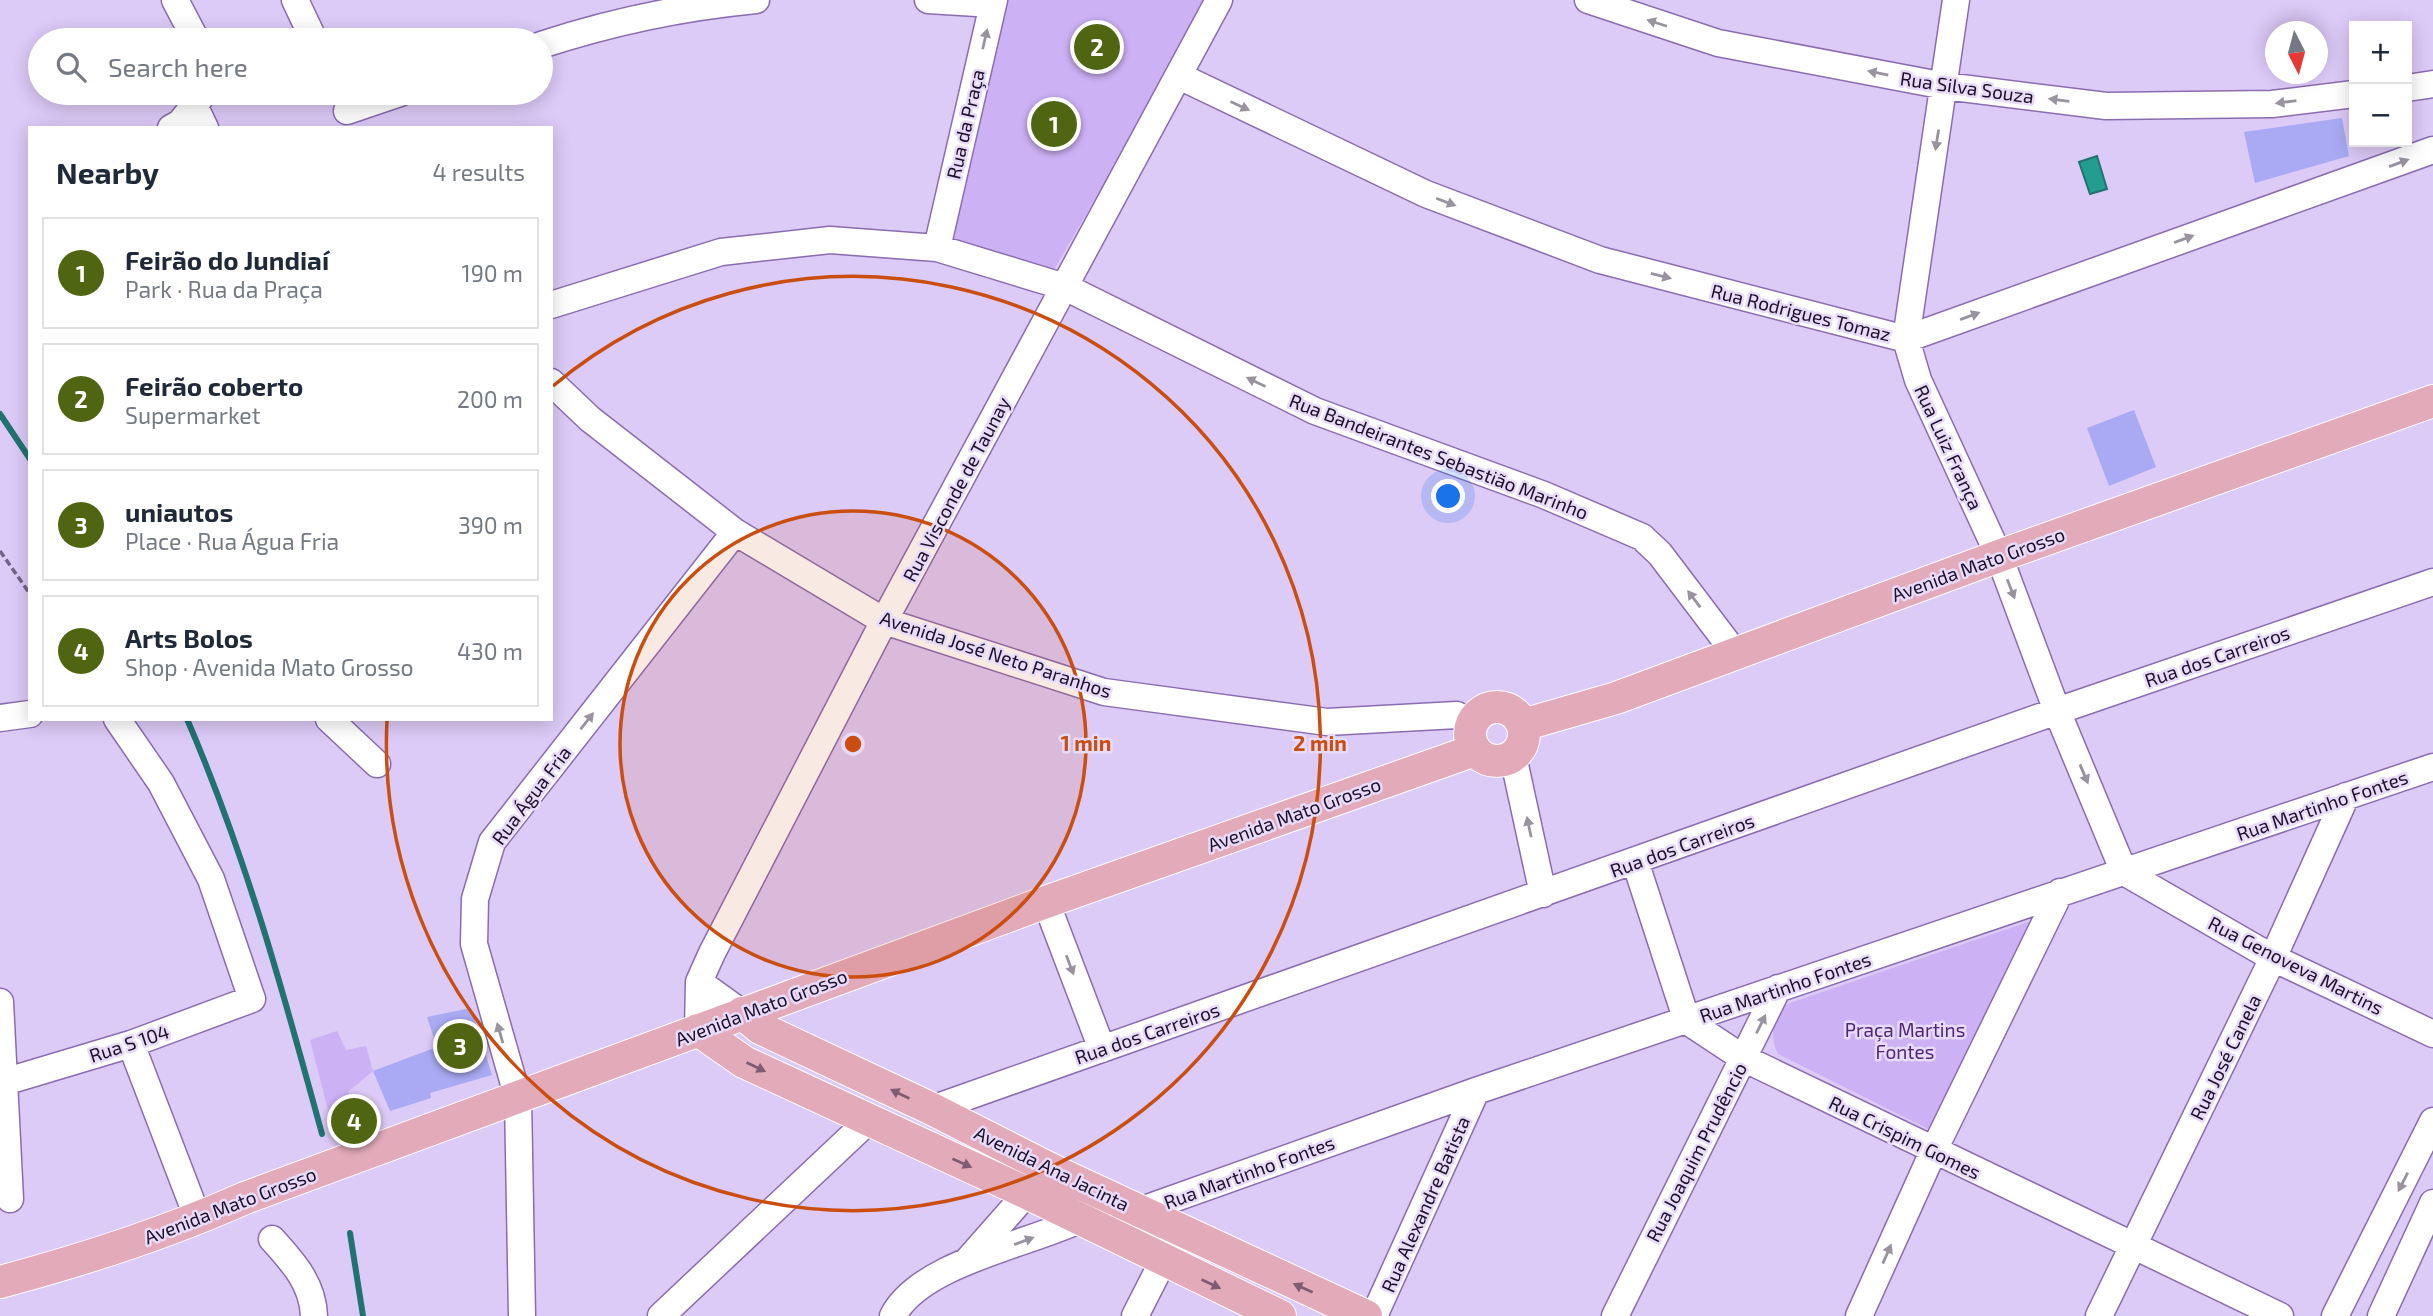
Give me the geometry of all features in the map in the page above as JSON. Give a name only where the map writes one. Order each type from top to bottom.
[{"type":"main road","name":"Avenida Mato Grosso","points":[[1523,725],[1616,698],[1999,556],[2433,401]]},
{"type":"main road","points":[[1497,706],[1513,712],[1523,725],[1523,742],[1513,756],[1497,761],[1481,756],[1473,737],[1481,711],[1497,706]]},
{"type":"main road","name":"Avenida Mato Grosso","points":[[0,1282],[49,1269],[198,1219],[245,1198],[1046,902],[1473,737]]},
{"type":"main road","name":"Avenida Ana Jacinta","points":[[742,1013],[761,1028],[1260,1269],[1366,1316]]},
{"type":"main road","name":"Avenida Ana Jacinta","points":[[698,1030],[744,1062],[1027,1193],[1280,1316]]},
{"type":"main road","points":[[829,1102],[847,1068]]},
{"type":"main road","name":"Avenida Mato Grosso","points":[[0,1305],[49,1269]]},
{"type":"main road","points":[[1242,1299],[1260,1269]]},
{"type":"street","points":[[175,0],[190,28]]},
{"type":"street","points":[[295,0],[307,28]]},
{"type":"street","points":[[553,42],[590,29],[692,6],[756,0]]},
{"type":"street","points":[[928,0],[993,2]]},
{"type":"street","name":"Rua Visconde de Taunay","points":[[698,1030],[699,982],[884,621],[1219,0]]},
{"type":"street","name":"Rua Silva Souza","points":[[1588,0],[1718,43],[1945,86],[2106,106],[2272,104],[2349,95]]},
{"type":"street","name":"Rua Luiz França","points":[[1956,0],[1906,339],[1918,380],[1999,556],[2057,711],[2124,872]]},
{"type":"street","name":"Rua da Praça","points":[[937,248],[993,2]]},
{"type":"street","name":"Rua Rodrigues Tomaz","points":[[1179,76],[1426,194],[1600,260],[1906,339],[2433,150]]},
{"type":"street","points":[[2412,87],[2433,85]]},
{"type":"street","points":[[175,126],[201,108]]},
{"type":"street","name":"Rua Bandeirantes Sebastião Marinho","points":[[553,304],[721,252],[830,240],[937,248],[1065,287],[1315,411],[1544,495],[1642,537],[1660,554],[1735,653]]},
{"type":"street","name":"Avenida José Neto Paranhos","points":[[553,384],[590,419],[735,532],[884,621],[1104,692],[1327,722],[1457,715],[1473,737]]},
{"type":"street","name":"Rua Água Fria","points":[[522,1316],[518,1098],[474,944],[475,899],[492,842],[735,532]]},
{"type":"street","name":"Rua dos Carreiros","points":[[932,1109],[2057,711],[2433,582]]},
{"type":"street","points":[[0,718],[28,714]]},
{"type":"street","name":"Rua S 104","points":[[4,1082],[131,1044],[252,999],[211,879],[161,783],[118,721]]},
{"type":"street","points":[[331,721],[377,764]]},
{"type":"street","points":[[1513,756],[1543,894]]},
{"type":"street","name":"Rua Martinho Fontes","points":[[1139,1211],[1476,1091],[2433,767]]},
{"type":"street","name":"Rua José Canela","points":[[2099,1316],[2273,958],[2346,796]]},
{"type":"street","points":[[1636,861],[1687,1021]]},
{"type":"street","name":"Rua Genoveva Martins","points":[[2124,872],[2273,958],[2433,1034]]},
{"type":"street","points":[[1859,1316],[2060,892]]},
{"type":"street","points":[[1046,902],[1102,1049]]},
{"type":"street","points":[[699,982],[742,1013]]},
{"type":"street","name":"Rua Joaquim Prudêncio","points":[[1615,1316],[1778,988]]},
{"type":"street","points":[[0,1002],[10,1199]]},
{"type":"street","name":"Rua Crispim Gomes","points":[[1687,1021],[1743,1058],[1934,1153],[2134,1244],[2280,1316]]},
{"type":"street","points":[[131,1044],[198,1219]]},
{"type":"street","name":"Rua Alexandre Batista","points":[[1374,1316],[1476,1091]]},
{"type":"street","points":[[661,1316],[868,1121]]},
{"type":"street","points":[[2336,1316],[2433,1121]]},
{"type":"street","points":[[966,1262],[1027,1193]]},
{"type":"street","points":[[2381,1316],[2433,1203]]},
{"type":"street","points":[[894,1316],[899,1304],[920,1286],[966,1262],[1081,1219]]},
{"type":"street","points":[[272,1240],[298,1267],[313,1301],[314,1316]]},
{"type":"street","points":[[1135,1316],[1163,1261]]},
{"type":"path","points":[[0,551],[28,591]]},
{"type":"green space","points":[[999,0],[1210,0],[1051,275],[941,247]]},
{"type":"green space","name":"Praça Martins Fontes","points":[[2028,922],[2033,923],[1930,1130],[1778,1054],[1774,1026],[1779,1013],[1790,1003]]},
{"type":"green space","points":[[337,1031],[346,1050],[366,1046],[373,1071],[349,1091],[349,1112],[330,1118],[310,1040]]},
{"type":"shaded area","points":[[2097,156],[2107,189],[2090,194],[2079,162]]},
{"type":"building","points":[[2342,118],[2349,156],[2255,183],[2244,132]]},
{"type":"building","points":[[2134,410],[2156,467],[2109,486],[2087,428]]},
{"type":"building","points":[[471,1008],[492,1075],[430,1093],[431,1098],[390,1111],[373,1071],[437,1047],[427,1017]]},
{"type":"waterway","points":[[0,414],[28,456]]},
{"type":"waterway","points":[[188,721],[245,873],[278,976],[322,1134]]},
{"type":"waterway","points":[[350,1233],[363,1316]]},
{"type":"place","name":"Feirão coberto","points":[[1097,47]]},
{"type":"place","name":"Feirão do Jundiaí","points":[[1054,124]]},
{"type":"place","name":"uniautos","points":[[460,1046]]},
{"type":"place","name":"Arts Bolos","points":[[354,1121]]}]
